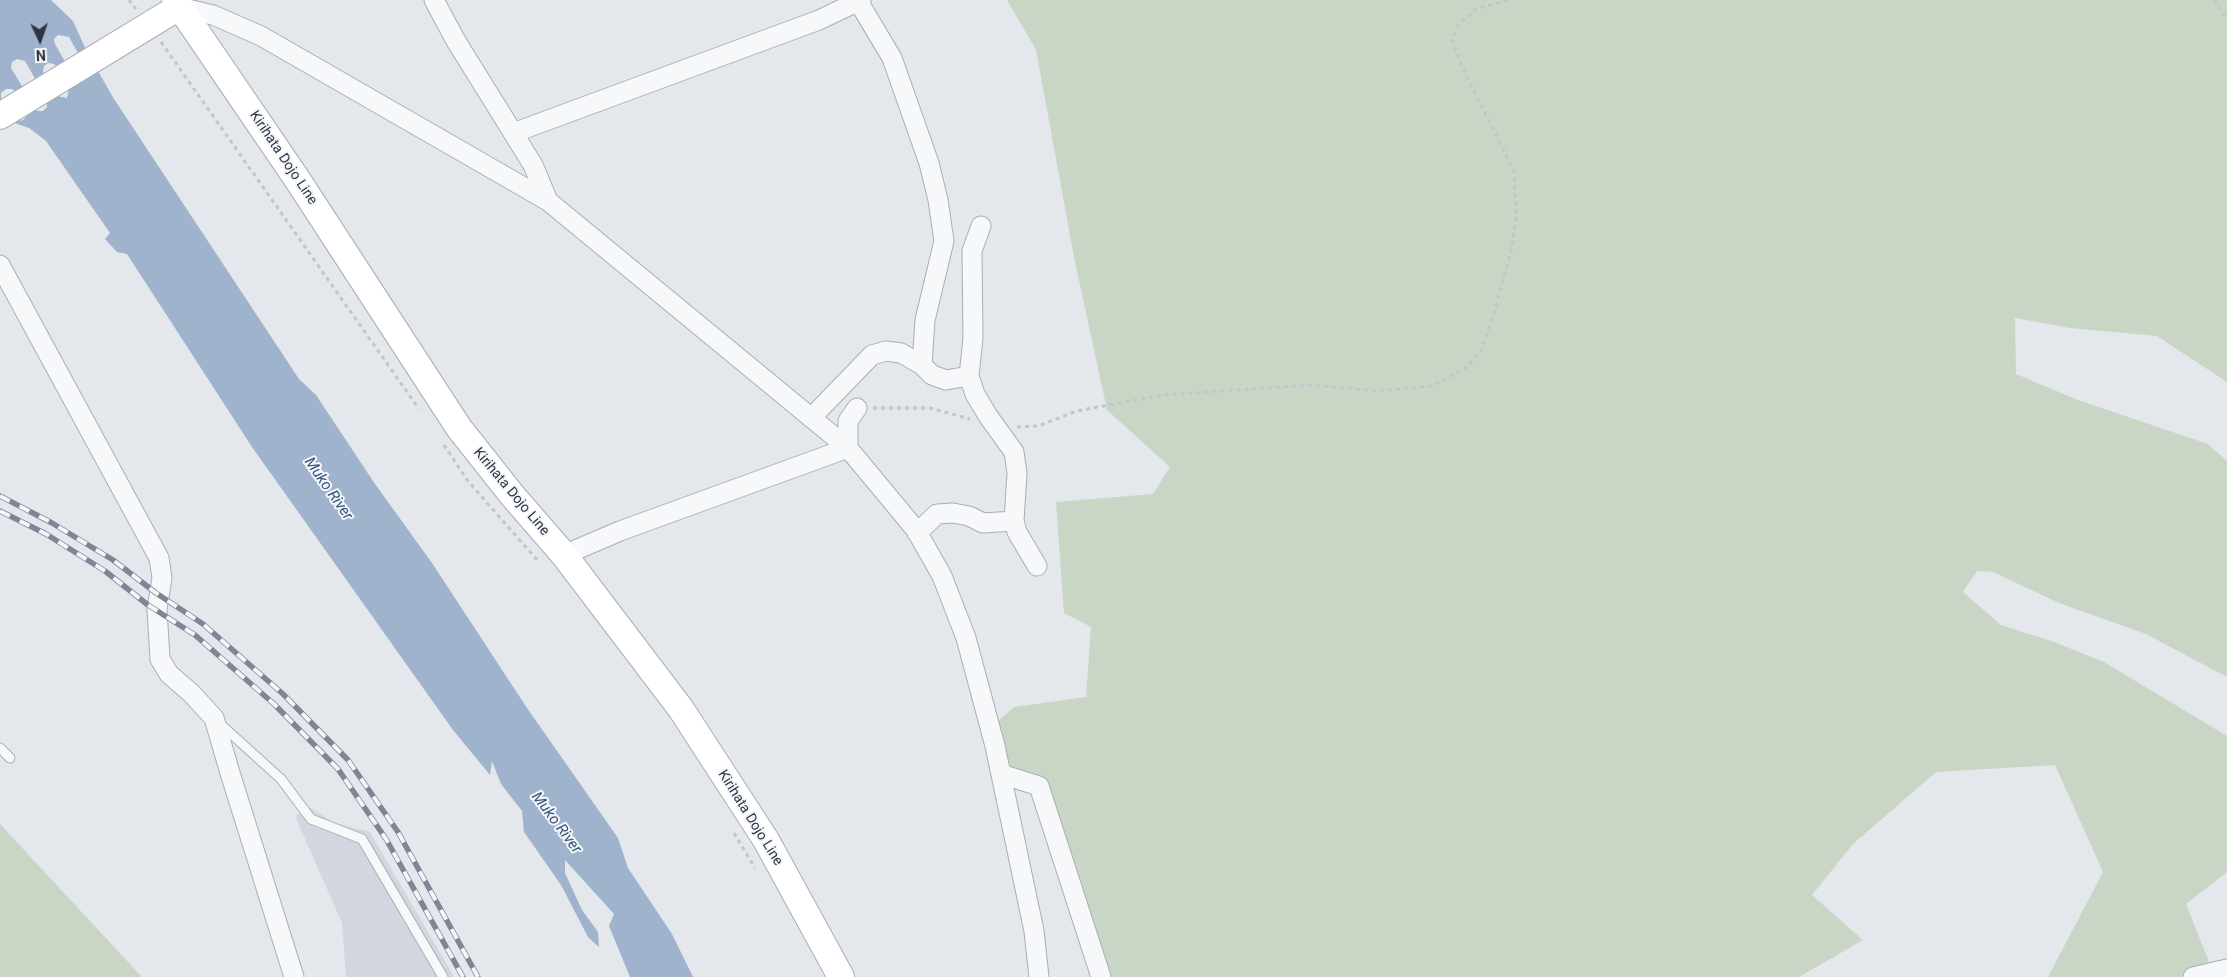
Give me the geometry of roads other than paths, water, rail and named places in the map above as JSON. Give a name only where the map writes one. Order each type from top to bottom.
[{"type":"main road","points":[[0,116],[150,25],[177,3]]},
{"type":"main road","name":"Kirihata Dojo Line","points":[[177,3],[297,179],[459,428],[512,495],[564,555],[681,709],[766,840],[841,977]]},
{"type":"street","points":[[434,0],[456,41],[533,165],[548,201]]},
{"type":"street","points":[[513,133],[820,20],[860,1],[892,58],[929,163],[938,200],[944,241],[925,320],[922,365]]},
{"type":"street","points":[[177,3],[213,15],[261,36],[548,201],[848,448],[917,533],[942,576],[966,638],[1000,774],[1034,931],[1040,977]]},
{"type":"street","points":[[981,226],[972,251],[973,338],[969,376],[975,394],[988,416],[1014,452],[1017,472],[1014,521],[1017,532],[1037,566]]},
{"type":"street","points":[[0,265],[159,558],[162,578],[157,609],[160,659],[169,674],[191,693],[214,718],[294,977]]},
{"type":"street","points":[[811,418],[872,355],[886,352],[901,354],[922,365],[932,375],[946,380],[969,376]]},
{"type":"street","points":[[848,448],[848,421],[857,408]]},
{"type":"street","points":[[564,555],[620,530],[848,448]]},
{"type":"street","points":[[917,533],[937,514],[953,513],[969,516],[983,523],[1014,521]]},
{"type":"street","points":[[1000,774],[1039,786],[1102,977]]},
{"type":"street","points":[[2193,977],[2227,969]]},
{"type":"lane","points":[[214,718],[280,779],[312,819],[362,838],[443,977]]},
{"type":"lane","points":[[0,748],[10,758]]},
{"type":"water","name":"Muko River","points":[[0,0],[51,0],[73,21],[87,52],[114,99],[299,379],[316,395],[375,484],[432,563],[527,708],[618,838],[628,868],[672,934],[693,977],[630,977],[609,926],[614,914],[565,860],[565,873],[582,910],[598,932],[599,947],[588,937],[561,885],[524,832],[522,811],[501,784],[492,761],[490,775],[453,730],[252,447],[127,254],[117,252],[105,239],[110,233],[46,141],[29,128],[9,121],[0,113]],"holes":[[[58,35],[69,37],[88,71],[86,80],[80,81],[75,79],[54,39]],[[17,59],[25,61],[47,100],[47,107],[43,111],[37,111],[11,68],[12,62]],[[48,63],[54,64],[57,67],[69,88],[67,98],[57,96],[43,72],[44,66]],[[6,89],[12,89],[19,94],[27,111],[27,116],[23,120],[17,121],[11,118],[1,99],[1,93]]]},
{"type":"railway","points":[[0,496],[52,523],[113,560],[156,593],[203,624],[283,694],[348,760],[398,832],[478,977]]},
{"type":"railway","points":[[0,511],[46,534],[105,571],[148,605],[195,635],[274,704],[338,769],[386,839],[463,977]]}]
